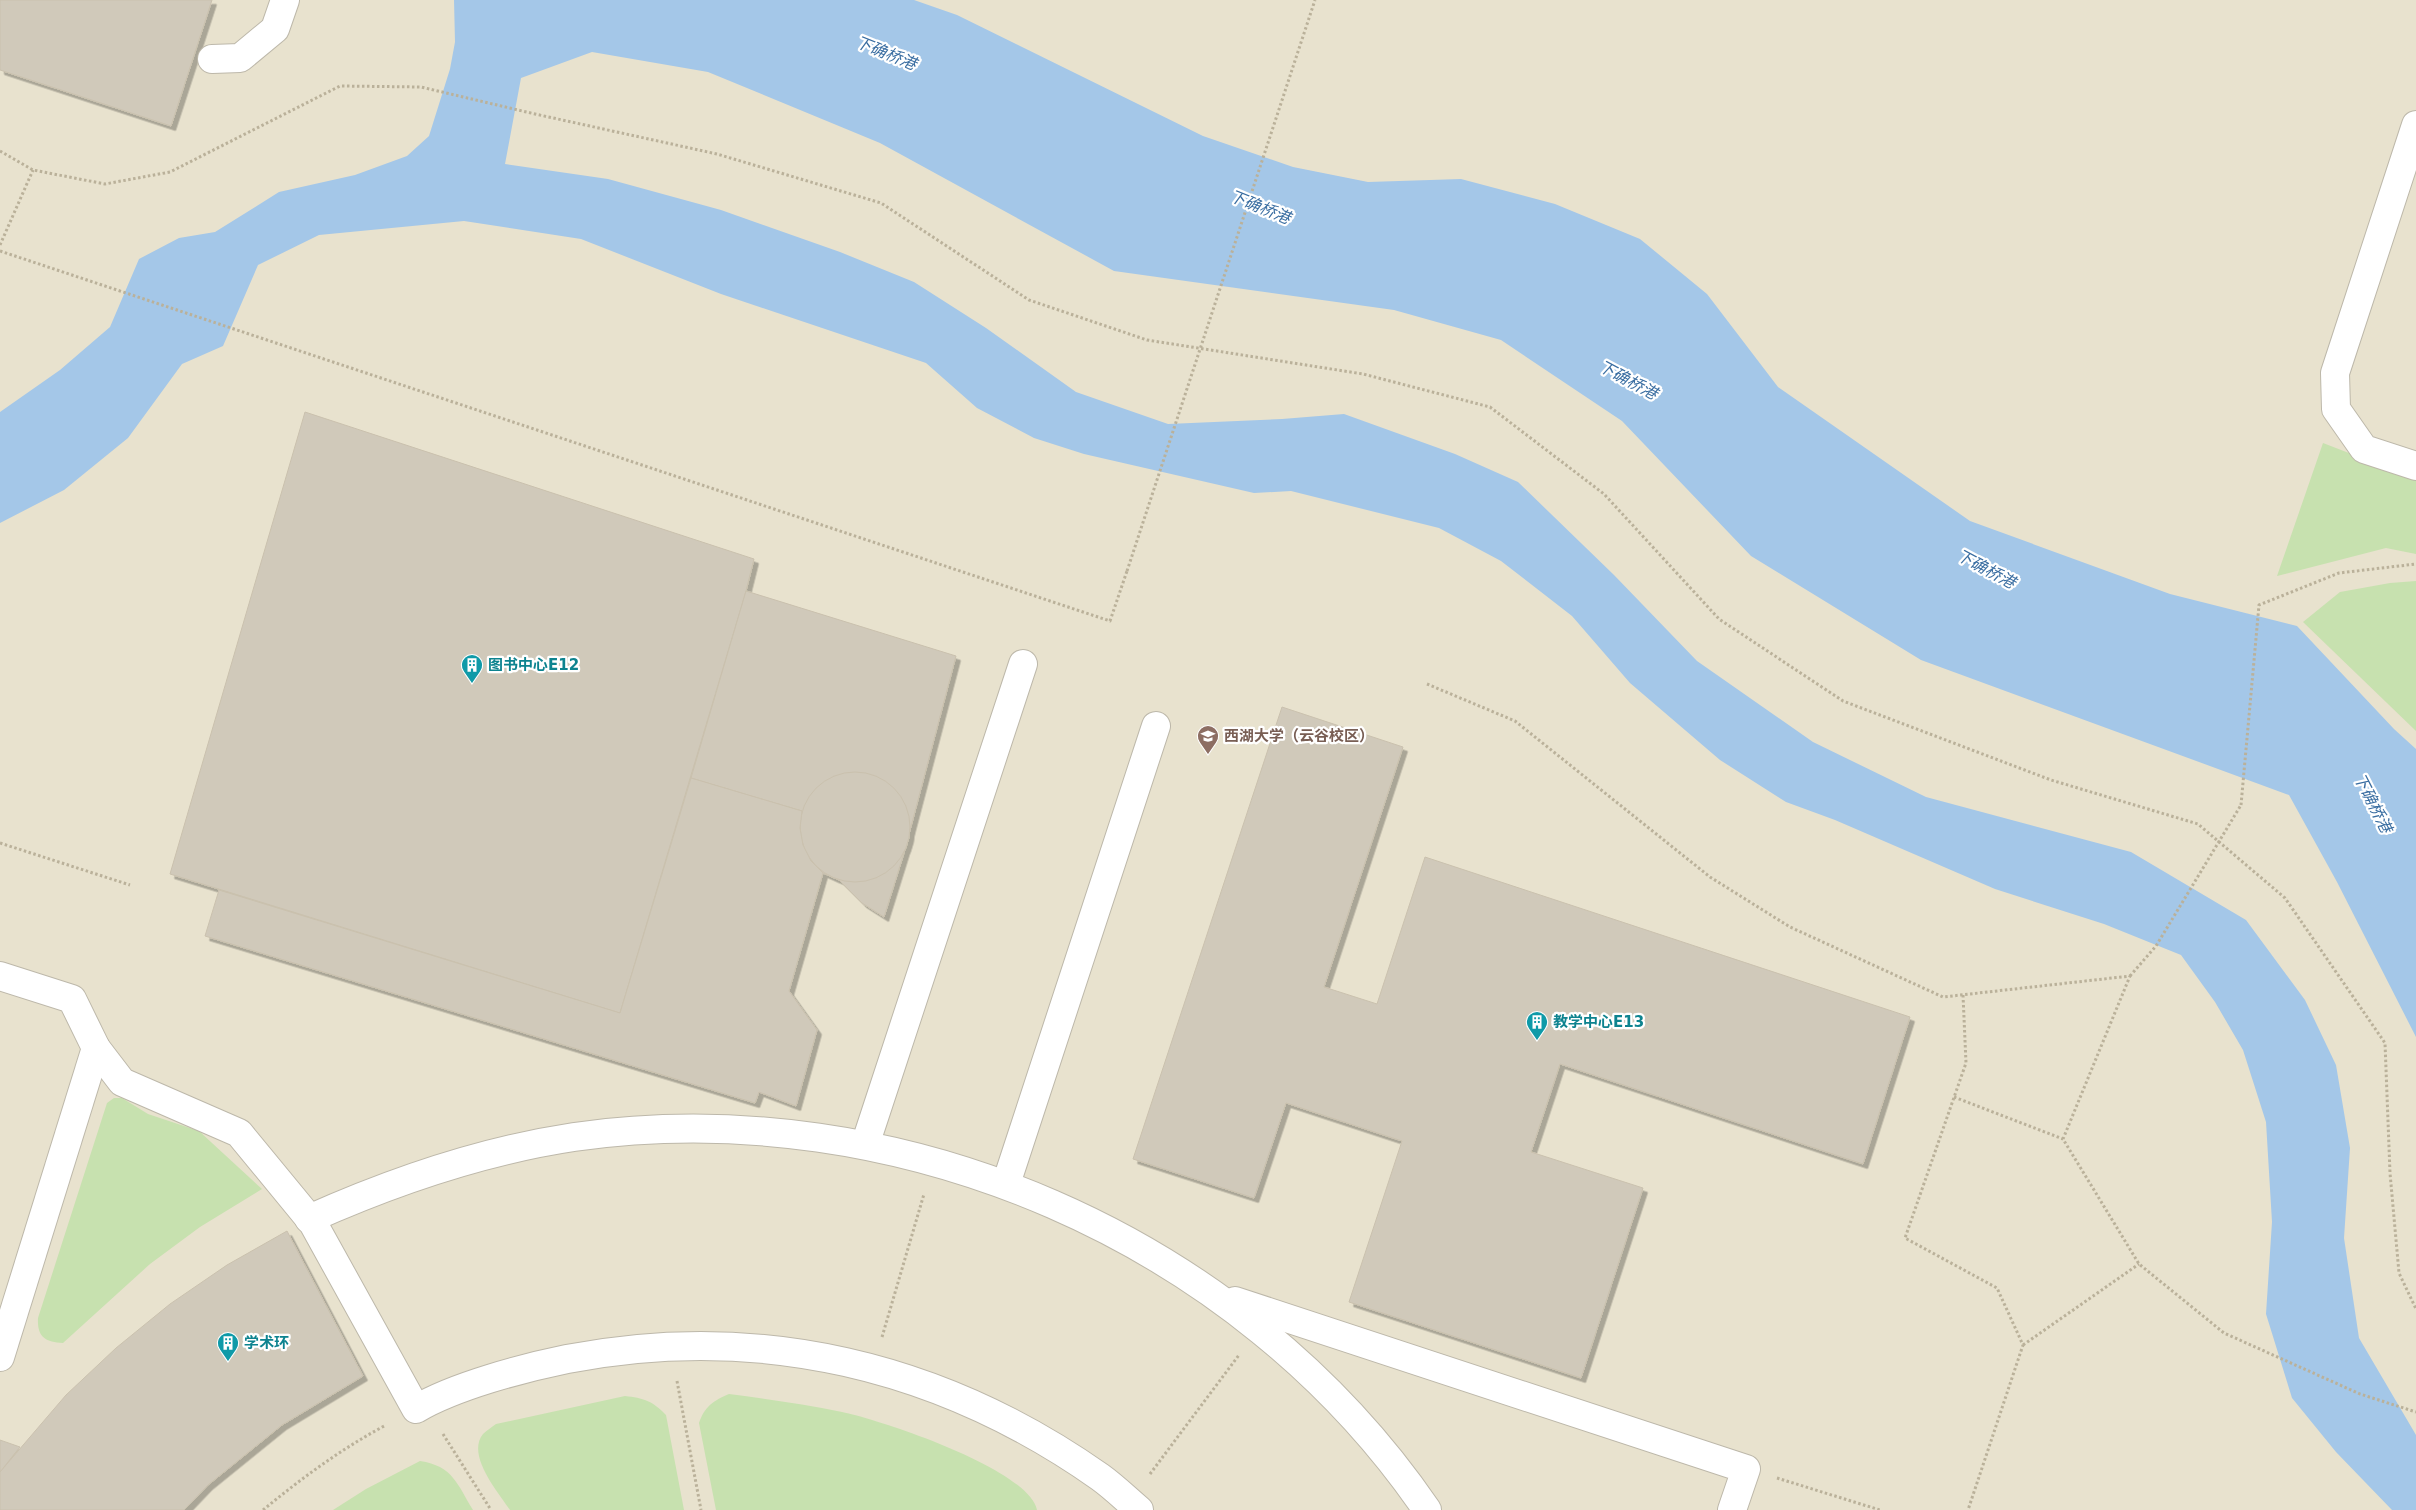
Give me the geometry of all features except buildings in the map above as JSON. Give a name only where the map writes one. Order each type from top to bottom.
[{"type":"street","points":[[212,59],[240,58],[274,29],[285,0]]},
{"type":"street","points":[[2416,125],[2335,373],[2336,409],[2364,449],[2416,466]]},
{"type":"street","points":[[865,1145],[1024,664]]},
{"type":"street","points":[[1006,1184],[1156,726]]},
{"type":"street","points":[[0,976],[72,999],[96,1048],[122,1082],[239,1133],[309,1219],[360,1304],[416,1409],[482,1381],[543,1364],[606,1352],[669,1346],[746,1346],[822,1356],[897,1374],[969,1401],[1037,1436],[1102,1478],[1134,1506]]},
{"type":"street","points":[[0,1356],[11,1283],[96,1048]]},
{"type":"street","points":[[309,1219],[362,1195],[431,1170],[502,1151],[574,1137],[646,1130],[720,1129],[793,1134],[865,1145],[934,1161],[1006,1184],[1073,1212],[1139,1246],[1214,1294],[1259,1329],[1314,1377],[1365,1430],[1410,1486],[1426,1510]]},
{"type":"street","points":[[1214,1294],[1746,1469],[1732,1510]]},
{"type":"path","points":[[0,252],[1110,621],[1315,0]]},
{"type":"path","points":[[0,151],[33,170],[105,184],[170,172],[340,86],[421,87],[717,154],[881,203],[1029,300],[1148,340],[1363,374],[1490,407],[1604,494],[1719,619],[1843,701],[2052,780],[2198,824],[2285,898],[2385,1043],[2390,1173],[2399,1273],[2416,1309]]},
{"type":"path","points":[[0,245],[33,170]]},
{"type":"path","points":[[2063,1139],[2130,976],[2156,946],[2240,805],[2259,605],[2339,573],[2416,564]]},
{"type":"path","points":[[1427,684],[1515,721],[1710,877],[1790,927],[1943,997],[2130,976]]},
{"type":"path","points":[[0,843],[130,886]]},
{"type":"path","points":[[1964,995],[1966,1063],[1905,1238],[1997,1288],[2023,1345]]},
{"type":"path","points":[[1954,1097],[2063,1139],[2139,1264],[2224,1333],[2360,1394],[2416,1412]]},
{"type":"path","points":[[873,1369],[934,1161]]},
{"type":"path","points":[[1968,1510],[2023,1345],[2139,1264]]},
{"type":"path","points":[[1134,1506],[1259,1329]]},
{"type":"path","points":[[669,1346],[679,1388],[701,1510]]},
{"type":"path","points":[[423,1405],[491,1510]]},
{"type":"path","points":[[263,1510],[308,1474],[358,1440]]},
{"type":"path","points":[[1746,1469],[1880,1510]]},
{"type":"shaded area","name":"西湖大学（云谷校区）","points":[[0,0],[2416,0],[2416,1510],[0,1510]]},
{"type":"green space","points":[[2323,443],[2416,479],[2416,554],[2386,548],[2277,576]]},
{"type":"green space","points":[[2416,581],[2416,731],[2303,622],[2340,592],[2390,583]]},
{"type":"green space","points":[[114,1098],[122,1098],[148,1114],[199,1131],[262,1189],[200,1227],[150,1264],[63,1343],[47,1340],[39,1330],[38,1318],[107,1103]]},
{"type":"green space","points":[[729,1394],[842,1412],[919,1436],[982,1463],[1009,1479],[1028,1494],[1037,1510],[716,1510],[699,1423],[710,1405]]},
{"type":"green space","points":[[625,1396],[647,1401],[657,1406],[666,1415],[684,1510],[510,1510],[492,1484],[481,1463],[478,1452],[483,1434],[496,1424]]},
{"type":"green space","points":[[420,1461],[431,1463],[447,1472],[458,1484],[473,1510],[333,1510],[366,1489]]},
{"type":"water","name":"下确桥港","points":[[454,0],[914,0],[957,15],[1203,136],[1293,167],[1368,182],[1461,179],[1555,204],[1640,239],[1707,294],[1778,387],[1970,521],[2170,594],[2297,626],[2394,729],[2416,749],[2416,1037],[2337,882],[2289,795],[1921,660],[1751,556],[1622,421],[1501,340],[1394,310],[1114,271],[880,143],[708,72],[592,52],[521,78],[505,164],[608,179],[721,210],[840,252],[914,282],[986,328],[1076,392],[1168,424],[1344,414],[1455,454],[1518,482],[1614,575],[1697,661],[1813,742],[1926,797],[2131,852],[2246,920],[2305,1000],[2336,1065],[2350,1148],[2344,1238],[2359,1338],[2416,1435],[2416,1510],[2392,1510],[2336,1452],[2292,1398],[2266,1314],[2272,1222],[2266,1122],[2243,1050],[2215,1002],[2181,955],[2104,924],[1995,889],[1835,820],[1786,802],[1720,760],[1630,683],[1572,616],[1501,561],[1439,528],[1291,491],[1254,493],[1084,454],[1034,438],[977,408],[926,363],[721,294],[581,239],[464,221],[319,235],[258,265],[223,346],[182,364],[128,438],[64,490],[0,523],[0,412],[60,370],[110,327],[139,259],[179,238],[215,232],[279,192],[355,175],[407,156],[429,136],[450,69],[455,42]]},
{"type":"place","name":"图书中心E12","points":[[472,684]]},
{"type":"place","name":"西湖大学（云谷校区）","points":[[1208,755]]},
{"type":"place","name":"教学中心E13","points":[[1537,1041]]},
{"type":"place","name":"学术环","points":[[228,1362]]}]
